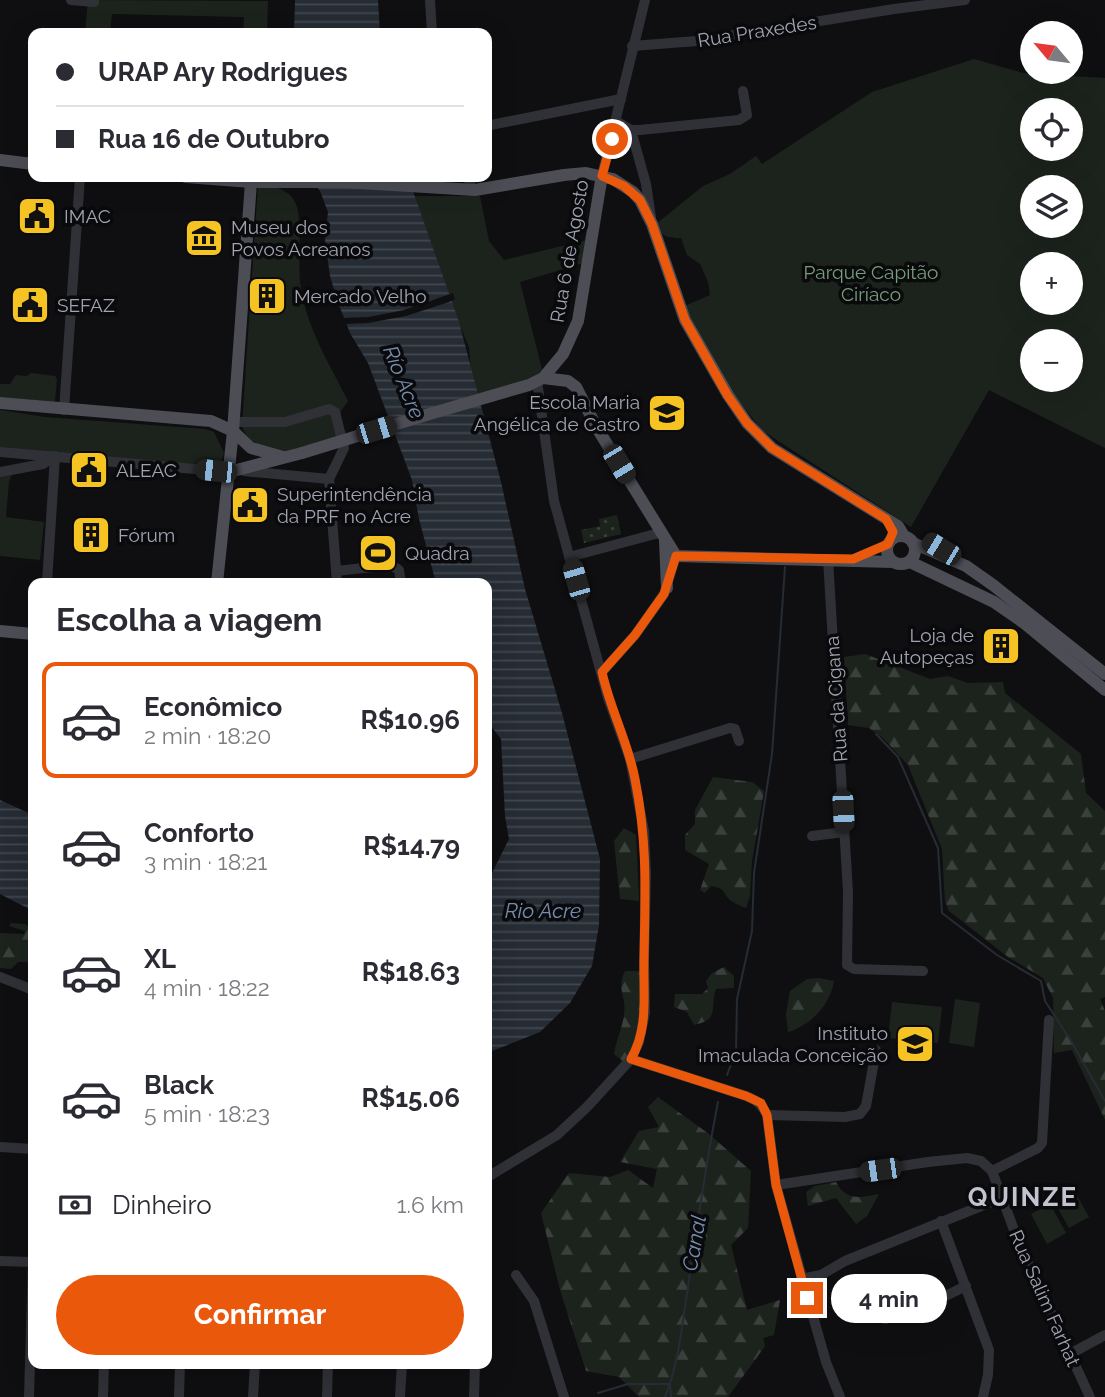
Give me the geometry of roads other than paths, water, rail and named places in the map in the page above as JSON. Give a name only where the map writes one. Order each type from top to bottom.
[{"type":"main road","points":[[0,160],[28,163]]},
{"type":"main road","points":[[225,578],[235,471],[233,427],[256,182],[469,185],[586,173],[614,180],[633,192],[652,224],[685,320],[728,396],[747,423],[772,448],[900,531],[966,566]]},
{"type":"main road","name":"Rua 6 de Agosto","points":[[536,381],[563,355],[578,321],[602,176]]},
{"type":"main road","points":[[235,471],[536,381],[568,381],[576,387],[597,428],[676,556],[853,559],[901,565],[910,562],[994,602],[1024,623],[1105,690]]},
{"type":"main road","points":[[0,403],[211,421],[233,427],[251,448],[284,457]]},
{"type":"main road","points":[[218,578],[235,471]]},
{"type":"main road","points":[[853,559],[889,542],[900,531]]},
{"type":"main road","points":[[900,531],[915,552],[910,562]]},
{"type":"main road","points":[[892,562],[887,555],[893,532],[900,531],[933,544],[1046,625],[1105,674]]},
{"type":"main road","points":[[662,537],[667,588]]},
{"type":"main road","points":[[0,631],[28,634]]},
{"type":"street","points":[[71,0],[94,2]]},
{"type":"street","points":[[430,0],[432,28]]},
{"type":"street","name":"Rua 6 de Agosto","points":[[602,176],[645,0]]},
{"type":"street","name":"Rua Praxedes","points":[[632,46],[697,41],[893,4],[965,0]]},
{"type":"street","points":[[616,121],[631,130],[741,120],[747,115],[743,91]]},
{"type":"street","points":[[492,125],[621,99]]},
{"type":"street","points":[[631,130],[646,184],[652,224]]},
{"type":"street","points":[[64,410],[80,182]]},
{"type":"street","points":[[492,1174],[557,1135],[587,1107],[631,1059],[639,1042],[645,1013],[644,831],[630,758],[608,698],[554,501],[536,381]]},
{"type":"street","points":[[233,427],[285,422],[333,410],[344,448],[329,479],[337,578]]},
{"type":"street","points":[[0,452],[329,479]]},
{"type":"street","points":[[0,472],[43,464],[55,456]]},
{"type":"street","points":[[47,578],[55,456]]},
{"type":"street","points":[[569,557],[662,537]]},
{"type":"street","points":[[602,672],[635,635],[667,588],[676,556]]},
{"type":"street","name":"Rua da Cigana","points":[[828,559],[844,832],[848,965],[854,969],[923,971]]},
{"type":"street","points":[[336,571],[394,565],[399,570],[400,578]]},
{"type":"street","points":[[630,758],[733,727],[739,741]]},
{"type":"street","points":[[811,836],[844,832]]},
{"type":"street","points":[[0,978],[28,988]]},
{"type":"street","points":[[776,1185],[928,1161],[967,1158],[981,1161],[992,1171],[1038,1148],[1042,1143],[1049,1020]]},
{"type":"street","points":[[767,1115],[859,1115],[866,1106],[876,1050]]},
{"type":"street","points":[[631,1059],[761,1103],[767,1115],[776,1185],[801,1279],[826,1362],[840,1397]]},
{"type":"street","points":[[0,1147],[28,1149]]},
{"type":"street","name":"Rua Salim Farhat","points":[[992,1171],[1020,1246],[1090,1397]]},
{"type":"street","points":[[801,1279],[821,1275],[845,1261],[1001,1198]]},
{"type":"street","points":[[941,1221],[989,1350],[988,1375],[983,1397]]},
{"type":"street","points":[[0,1261],[28,1261]]},
{"type":"street","points":[[516,1276],[534,1301],[564,1397]]},
{"type":"street","points":[[885,1319],[931,1303],[966,1286]]},
{"type":"street","points":[[1070,1353],[1105,1335]]},
{"type":"street","points":[[29,1397],[30,1369]]},
{"type":"street","points":[[103,1397],[104,1369]]},
{"type":"street","points":[[179,1397],[180,1369]]},
{"type":"street","points":[[253,1397],[255,1369]]},
{"type":"street","points":[[327,1397],[328,1369]]},
{"type":"street","points":[[400,1397],[402,1369]]},
{"type":"street","points":[[474,1397],[475,1369]]},
{"type":"water","points":[[295,0],[378,0],[380,28],[294,28]]},
{"type":"water","name":"Rio Acre","points":[[313,182],[410,182],[459,322],[501,482],[525,589],[562,713],[600,859],[599,925],[592,966],[570,1003],[540,1032],[492,1051],[492,873],[509,839],[505,816],[501,739],[492,727],[492,578],[435,578],[412,480],[368,363],[350,333],[337,300],[330,276],[325,240],[328,212],[320,191]]},
{"type":"water","points":[[0,800],[28,813],[28,908],[0,894]]},
{"type":"waterway","points":[[727,1075],[736,1051],[737,999],[752,931],[754,873],[772,754],[785,567]]},
{"type":"waterway","points":[[876,734],[898,757],[938,848],[942,913],[997,955],[1041,981],[1045,1001],[1105,1101]]},
{"type":"waterway","name":"Canal","points":[[665,1397],[680,1343],[718,1102]]},
{"type":"waterway","name":"Canal","points":[[598,1393],[628,1384],[670,1384],[671,1397]]},
{"type":"place","name":"IMAC","points":[[37,216]]},
{"type":"place","name":"Museu dos Povos Acreanos","points":[[204,238]]},
{"type":"place","name":"Mercado Velho","points":[[267,296]]},
{"type":"place","name":"SEFAZ","points":[[30,305]]},
{"type":"place","name":"Escola Maria Angélica de Castro","points":[[667,413]]},
{"type":"place","name":"ALEAC","points":[[89,470]]},
{"type":"place","name":"Superintendência da PRF no Acre","points":[[250,505]]},
{"type":"place","name":"Fórum","points":[[91,535]]},
{"type":"place","name":"Quadra","points":[[378,553]]},
{"type":"place","name":"Loja de Autopeças","points":[[1001,646]]},
{"type":"place","name":"Instituto Imaculada Conceição","points":[[915,1044]]},
{"type":"district","name":"QUINZE","points":[[1023,1197]]},
{"type":"park label","name":"Parque Capitão Ciríaco","points":[[871,283]]},
{"type":"water label","name":"Río Acre","points":[[404,382]]}]
